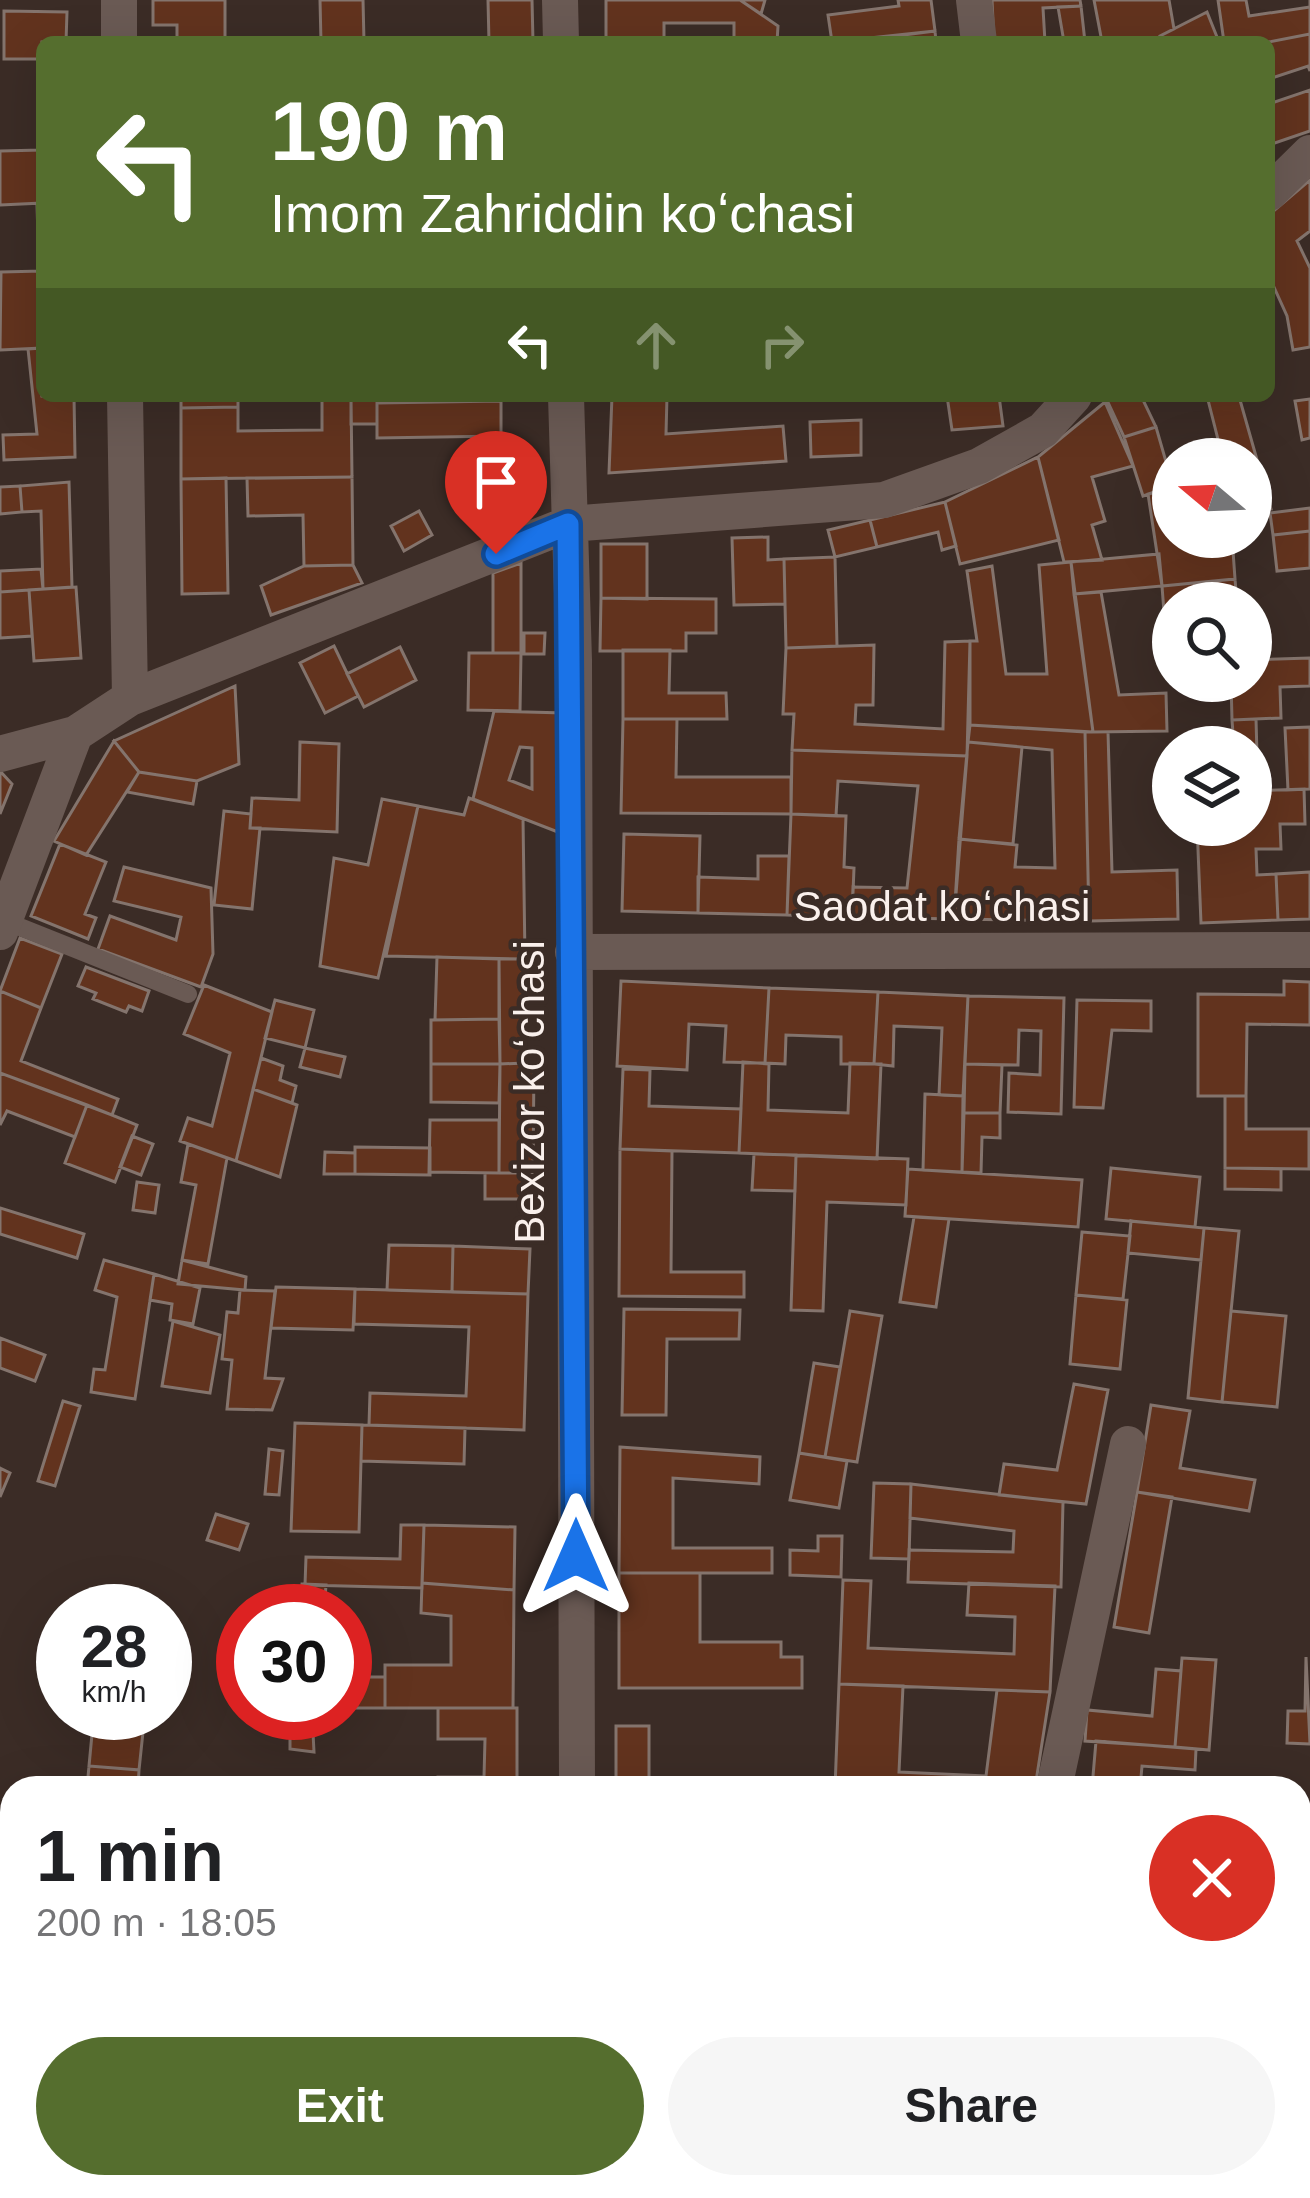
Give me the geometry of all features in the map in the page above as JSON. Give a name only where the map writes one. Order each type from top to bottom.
[{"type":"street","points":[[118,0],[119,36]]},
{"type":"street","points":[[560,0],[561,36]]},
{"type":"street","points":[[974,0],[978,36]]},
{"type":"street","points":[[1275,187],[1310,153]]},
{"type":"street","points":[[125,402],[130,698]]},
{"type":"street","name":"Bexizor koʻchasi","points":[[566,402],[577,1776]]},
{"type":"street","points":[[0,754],[75,734],[130,698],[568,524],[884,500],[979,466],[1039,413]]},
{"type":"street","points":[[2,926],[75,734]]},
{"type":"street","name":"Saodat koʻchasi","points":[[573,952],[1310,950]]},
{"type":"street","points":[[1057,1776],[1128,1444]]},
{"type":"lane","points":[[2,926],[188,994]]},
{"type":"building","points":[[153,0],[225,0],[225,36],[177,36],[177,25],[153,25]]},
{"type":"building","points":[[320,0],[363,0],[364,36],[321,36]]},
{"type":"building","points":[[488,0],[532,0],[533,36],[489,36]]},
{"type":"building","points":[[606,0],[740,0],[778,26],[777,36],[734,36],[734,23],[664,23],[664,36],[606,36]]},
{"type":"building","points":[[740,0],[765,0],[761,14]]},
{"type":"building","points":[[898,0],[931,0],[935,31],[831,36],[828,15],[899,6]]},
{"type":"building","points":[[992,0],[1080,0],[1081,6],[1043,8],[1045,36],[994,36]]},
{"type":"building","points":[[1094,0],[1169,0],[1174,29],[1160,36],[1101,36]]},
{"type":"building","points":[[1218,0],[1246,0],[1249,16],[1310,7],[1310,34],[1275,41],[1275,36],[1223,36]]},
{"type":"building","points":[[1081,6],[1084,36],[1063,36],[1058,7]]},
{"type":"building","points":[[4,11],[67,12],[66,36],[36,36],[36,59],[4,59]]},
{"type":"building","points":[[1207,12],[1217,36],[1160,36]]},
{"type":"building","points":[[935,31],[935,36],[896,36]]},
{"type":"building","points":[[1310,34],[1310,71],[1308,66],[1275,77],[1275,41]]},
{"type":"building","points":[[1310,90],[1310,131],[1275,143],[1275,102]]},
{"type":"building","points":[[36,150],[36,203],[0,205],[0,151]]},
{"type":"building","points":[[1310,180],[1310,231],[1297,241],[1310,268],[1310,347],[1293,350],[1287,316],[1275,289],[1275,210]]},
{"type":"building","points":[[36,271],[36,348],[0,350],[1,272]]},
{"type":"building","points":[[36,348],[36,402],[74,402],[75,457],[4,460],[3,435],[37,434],[28,349]]},
{"type":"building","points":[[1310,399],[1310,438],[1302,440],[1295,401]]},
{"type":"building","points":[[181,402],[238,402],[238,407],[181,408]]},
{"type":"building","points":[[322,402],[351,402],[352,477],[181,479],[181,408],[238,407],[238,431],[322,430]]},
{"type":"building","points":[[351,402],[377,402],[377,424],[351,424]]},
{"type":"building","points":[[501,402],[501,436],[377,438],[377,403]]},
{"type":"building","points":[[612,402],[667,402],[666,434],[783,426],[786,461],[609,473]]},
{"type":"building","points":[[948,402],[1000,402],[1003,426],[952,430]]},
{"type":"building","points":[[1105,402],[1133,466],[1092,477],[1105,521],[1092,525],[1102,560],[1064,562],[1038,457]]},
{"type":"building","points":[[1108,402],[1144,402],[1156,427],[1124,437]]},
{"type":"building","points":[[1209,402],[1241,402],[1251,438],[1218,438]]},
{"type":"building","points":[[861,420],[861,455],[811,457],[810,422]]},
{"type":"building","points":[[1156,427],[1159,438],[1152,438],[1152,493],[1143,496],[1124,437]]},
{"type":"building","points":[[1038,457],[1059,540],[960,564],[945,502]]},
{"type":"building","points":[[352,477],[353,565],[304,566],[303,515],[248,516],[247,478]]},
{"type":"building","points":[[226,478],[228,593],[182,594],[181,479]]},
{"type":"building","points":[[69,482],[72,587],[43,589],[41,511],[22,512],[20,486]]},
{"type":"building","points":[[20,486],[22,512],[0,514],[0,487]]},
{"type":"building","points":[[945,502],[956,546],[942,550],[938,532],[877,547],[870,520]]},
{"type":"building","points":[[1310,508],[1310,531],[1273,535],[1272,513]]},
{"type":"building","points":[[419,511],[432,535],[404,551],[391,526]]},
{"type":"building","points":[[870,520],[877,547],[835,557],[828,530]]},
{"type":"building","points":[[1310,531],[1310,568],[1277,571],[1273,535]]},
{"type":"building","points":[[768,537],[768,560],[784,559],[785,604],[734,605],[732,538]]},
{"type":"building","points":[[601,544],[647,544],[647,599],[601,598]]},
{"type":"building","points":[[1152,555],[1159,558],[1162,582],[1074,594],[1071,562]]},
{"type":"building","points":[[835,557],[837,646],[786,648],[784,559]]},
{"type":"building","points":[[1158,558],[1234,558],[1235,579],[1161,582]]},
{"type":"building","points":[[1071,562],[1093,732],[970,725],[970,641],[977,641],[967,571],[992,566],[1006,674],[1047,674],[1039,565]]},
{"type":"building","points":[[521,563],[521,653],[493,653],[493,573]]},
{"type":"building","points":[[353,565],[362,583],[271,615],[261,586],[304,566]]},
{"type":"building","points":[[41,569],[43,589],[0,592],[0,571]]},
{"type":"building","points":[[76,587],[81,658],[34,661],[29,590]]},
{"type":"building","points":[[29,590],[32,636],[0,638],[0,592]]},
{"type":"building","points":[[1101,592],[1119,695],[1152,694],[1152,702],[1166,702],[1167,726],[1152,726],[1152,731],[1093,732],[1074,594]]},
{"type":"building","points":[[601,598],[716,599],[716,633],[686,633],[686,651],[600,651]]},
{"type":"building","points":[[524,633],[545,633],[544,654],[524,654]]},
{"type":"building","points":[[970,641],[967,756],[792,750],[794,714],[783,714],[786,648],[874,645],[873,705],[856,705],[855,724],[943,729],[945,642]]},
{"type":"building","points":[[334,646],[358,696],[325,713],[300,663]]},
{"type":"building","points":[[400,647],[416,680],[364,707],[347,674]]},
{"type":"building","points":[[623,650],[670,650],[669,693],[726,693],[727,719],[623,719]]},
{"type":"building","points":[[469,653],[521,653],[520,711],[468,710]]},
{"type":"building","points":[[1310,658],[1310,686],[1280,687],[1281,718],[1232,720],[1232,702],[1272,702],[1272,659]]},
{"type":"building","points":[[235,686],[239,764],[197,781],[139,772],[114,741]]},
{"type":"building","points":[[494,711],[564,713],[563,834],[473,799]],"holes":[[[520,747],[532,748],[532,789],[509,780]]]},
{"type":"building","points":[[623,719],[677,719],[676,777],[791,777],[791,814],[621,813]]},
{"type":"building","points":[[1256,719],[1256,726],[1232,726],[1232,720]]},
{"type":"building","points":[[970,725],[1085,732],[1089,921],[954,919],[959,839],[1017,845],[1015,867],[1055,868],[1052,750],[968,742]]},
{"type":"building","points":[[1310,727],[1310,789],[1288,790],[1285,728]]},
{"type":"building","points":[[1085,732],[1108,732],[1112,872],[1177,870],[1178,919],[1089,921]]},
{"type":"building","points":[[114,741],[139,772],[86,855],[54,841]]},
{"type":"building","points":[[300,742],[339,744],[337,832],[250,828],[252,798],[299,800]]},
{"type":"building","points":[[968,742],[1022,747],[1013,844],[959,839]]},
{"type":"building","points":[[792,750],[967,756],[954,919],[852,917],[853,887],[907,888],[918,786],[838,781],[836,816],[791,814]]},
{"type":"building","points":[[0,771],[12,784],[0,814]]},
{"type":"building","points":[[139,772],[197,781],[193,804],[127,792]]},
{"type":"building","points":[[1304,789],[1305,824],[1280,824],[1281,849],[1256,849],[1257,875],[1276,874],[1278,920],[1201,923],[1198,846],[1272,846],[1272,790]]},
{"type":"building","points":[[469,798],[523,819],[525,959],[386,956],[418,806],[464,815]]},
{"type":"building","points":[[382,799],[418,806],[378,978],[320,966],[334,858],[368,865]]},
{"type":"building","points":[[224,811],[251,814],[250,828],[260,828],[252,909],[214,905]]},
{"type":"building","points":[[791,814],[846,816],[844,867],[854,868],[852,917],[787,915]]},
{"type":"building","points":[[624,834],[700,836],[698,913],[622,911]]},
{"type":"building","points":[[60,844],[106,862],[85,914],[96,918],[88,939],[31,916]]},
{"type":"building","points":[[758,856],[789,856],[787,915],[698,913],[698,877],[758,879]]},
{"type":"building","points":[[124,867],[211,888],[213,954],[201,987],[98,949],[110,916],[176,940],[181,917],[114,901]]},
{"type":"building","points":[[1310,872],[1310,919],[1278,920],[1276,874]]},
{"type":"building","points":[[20,938],[62,954],[41,1008],[0,991]]},
{"type":"building","points":[[437,957],[499,959],[499,1019],[435,1020]]},
{"type":"building","points":[[499,959],[525,959],[525,1063],[500,1064]]},
{"type":"building","points":[[86,967],[149,991],[142,1011],[129,1006],[126,1012],[93,999],[96,993],[78,986]]},
{"type":"building","points":[[621,981],[769,988],[765,1063],[724,1062],[726,1026],[689,1024],[687,1070],[617,1066]]},
{"type":"building","points":[[1284,981],[1310,982],[1310,1025],[1247,1024],[1246,1096],[1198,1096],[1198,994],[1284,995]]},
{"type":"building","points":[[204,985],[272,1012],[236,1161],[180,1141],[188,1118],[212,1126],[230,1053],[184,1034]]},
{"type":"building","points":[[769,988],[878,992],[874,1064],[841,1064],[841,1037],[786,1035],[785,1064],[765,1063]]},
{"type":"building","points":[[0,991],[41,1008],[21,1061],[118,1099],[112,1115],[0,1073]]},
{"type":"building","points":[[878,992],[968,996],[963,1096],[939,1095],[942,1028],[894,1026],[893,1066],[874,1064]]},
{"type":"building","points":[[968,996],[1064,998],[1061,1114],[1008,1112],[1009,1073],[1040,1075],[1041,1031],[1019,1030],[1018,1065],[965,1064]]},
{"type":"building","points":[[275,1000],[314,1010],[305,1048],[265,1038]]},
{"type":"building","points":[[1077,1000],[1151,1001],[1151,1031],[1112,1030],[1103,1108],[1074,1107]]},
{"type":"building","points":[[499,1019],[500,1064],[431,1064],[431,1020]]},
{"type":"building","points":[[305,1048],[345,1057],[340,1077],[300,1067]]},
{"type":"building","points":[[261,1058],[283,1066],[280,1080],[296,1086],[292,1103],[253,1089]]},
{"type":"building","points":[[743,1062],[769,1064],[768,1110],[848,1113],[850,1063],[881,1064],[877,1159],[739,1153]]},
{"type":"building","points":[[534,1063],[533,1173],[499,1173],[500,1064]]},
{"type":"building","points":[[431,1064],[500,1064],[499,1103],[431,1102]]},
{"type":"building","points":[[965,1064],[1002,1065],[1000,1113],[964,1113]]},
{"type":"building","points":[[623,1069],[650,1070],[649,1106],[741,1109],[739,1153],[620,1149]]},
{"type":"building","points":[[0,1073],[87,1105],[75,1137],[7,1111],[0,1125]]},
{"type":"building","points":[[253,1089],[297,1105],[280,1177],[236,1161]]},
{"type":"building","points":[[925,1094],[963,1096],[962,1172],[923,1170]]},
{"type":"building","points":[[1225,1096],[1246,1096],[1246,1129],[1309,1129],[1309,1169],[1225,1168]]},
{"type":"building","points":[[87,1105],[137,1125],[115,1182],[65,1163]]},
{"type":"building","points":[[964,1113],[1000,1113],[1000,1138],[982,1137],[981,1173],[962,1172]]},
{"type":"building","points":[[430,1120],[499,1120],[499,1173],[429,1172]]},
{"type":"building","points":[[132,1136],[153,1144],[141,1175],[120,1167]]},
{"type":"building","points":[[188,1144],[227,1158],[208,1264],[182,1260],[196,1185],[181,1182]]},
{"type":"building","points":[[355,1147],[430,1148],[430,1175],[355,1174]]},
{"type":"building","points":[[620,1149],[672,1151],[671,1272],[744,1272],[744,1297],[619,1296]]},
{"type":"building","points":[[325,1152],[355,1153],[355,1174],[324,1174]]},
{"type":"building","points":[[754,1154],[796,1155],[795,1191],[752,1190]]},
{"type":"building","points":[[796,1155],[908,1159],[906,1205],[827,1202],[823,1311],[791,1310]]},
{"type":"building","points":[[1111,1168],[1200,1177],[1195,1227],[1106,1219]]},
{"type":"building","points":[[1225,1168],[1281,1169],[1281,1190],[1225,1189]]},
{"type":"building","points":[[908,1169],[1082,1180],[1078,1227],[905,1216]]},
{"type":"building","points":[[485,1173],[524,1173],[524,1199],[485,1199]]},
{"type":"building","points":[[137,1182],[159,1185],[155,1213],[133,1210]]},
{"type":"building","points":[[0,1208],[84,1234],[77,1258],[0,1234]]},
{"type":"building","points":[[914,1217],[949,1219],[936,1307],[900,1302]]},
{"type":"building","points":[[1131,1221],[1204,1228],[1201,1260],[1128,1253]]},
{"type":"building","points":[[1204,1228],[1239,1231],[1222,1402],[1188,1398]]},
{"type":"building","points":[[1082,1232],[1130,1236],[1123,1299],[1076,1295]]},
{"type":"building","points":[[389,1245],[453,1246],[452,1292],[387,1290]]},
{"type":"building","points":[[453,1246],[530,1249],[528,1294],[452,1292]]},
{"type":"building","points":[[104,1260],[154,1274],[135,1399],[91,1392],[94,1369],[105,1370],[117,1297],[95,1290]]},
{"type":"building","points":[[182,1260],[246,1277],[245,1290],[178,1284]]},
{"type":"building","points":[[154,1274],[200,1288],[193,1324],[170,1320],[172,1304],[150,1300]]},
{"type":"building","points":[[276,1287],[355,1289],[353,1330],[271,1328]]},
{"type":"building","points":[[355,1289],[528,1294],[524,1430],[369,1425],[370,1393],[466,1396],[469,1327],[354,1324]]},
{"type":"building","points":[[240,1290],[275,1291],[265,1378],[283,1379],[272,1410],[227,1409],[232,1360],[222,1359],[227,1312],[238,1313]]},
{"type":"building","points":[[1076,1295],[1127,1300],[1120,1369],[1070,1364]]},
{"type":"building","points":[[624,1309],[740,1310],[739,1339],[667,1339],[666,1415],[622,1415]]},
{"type":"building","points":[[850,1311],[882,1316],[857,1462],[825,1457]]},
{"type":"building","points":[[1231,1311],[1286,1316],[1277,1407],[1222,1402]]},
{"type":"building","points":[[173,1321],[220,1335],[210,1393],[162,1386]]},
{"type":"building","points":[[0,1338],[45,1355],[35,1381],[0,1368]]},
{"type":"building","points":[[814,1363],[840,1367],[825,1457],[799,1453]]},
{"type":"building","points":[[1074,1384],[1108,1390],[1086,1504],[999,1495],[1004,1464],[1057,1470]]},
{"type":"building","points":[[63,1401],[80,1406],[55,1486],[38,1481]]},
{"type":"building","points":[[1151,1405],[1190,1411],[1180,1468],[1255,1480],[1249,1511],[1137,1492]]},
{"type":"building","points":[[295,1423],[362,1425],[359,1532],[291,1531]]},
{"type":"building","points":[[362,1425],[465,1428],[464,1464],[361,1461]]},
{"type":"building","points":[[620,1447],[760,1457],[759,1484],[673,1478],[673,1548],[772,1548],[772,1573],[619,1573]]},
{"type":"building","points":[[269,1449],[283,1451],[279,1495],[265,1494]]},
{"type":"building","points":[[799,1453],[847,1461],[839,1508],[790,1500]]},
{"type":"building","points":[[0,1468],[10,1473],[0,1497]]},
{"type":"building","points":[[874,1483],[911,1484],[909,1559],[871,1558]]},
{"type":"building","points":[[911,1484],[1063,1502],[1061,1587],[908,1582],[909,1550],[1013,1552],[1014,1531],[910,1518]]},
{"type":"building","points":[[1137,1492],[1172,1497],[1149,1633],[1114,1627]]},
{"type":"building","points":[[216,1514],[248,1524],[239,1550],[207,1540]]},
{"type":"building","points":[[401,1525],[424,1525],[422,1588],[305,1584],[306,1557],[400,1559]]},
{"type":"building","points":[[424,1525],[515,1527],[514,1590],[422,1583]]},
{"type":"building","points":[[818,1536],[842,1536],[841,1577],[790,1575],[790,1550],[818,1551]]},
{"type":"building","points":[[619,1573],[700,1573],[700,1642],[781,1642],[781,1657],[802,1657],[802,1688],[619,1688]]},
{"type":"building","points":[[843,1580],[871,1581],[868,1648],[1014,1654],[1015,1617],[967,1615],[969,1583],[1055,1586],[1050,1692],[839,1684]]},
{"type":"building","points":[[422,1583],[514,1590],[513,1708],[385,1708],[385,1665],[451,1665],[451,1616],[421,1613]]},
{"type":"building","points":[[1306,1657],[1310,1744],[1287,1743],[1288,1711],[1305,1711]]},
{"type":"building","points":[[1182,1658],[1216,1660],[1209,1750],[1175,1747]]},
{"type":"building","points":[[1156,1669],[1181,1671],[1175,1747],[1085,1741],[1087,1710],[1152,1716]]},
{"type":"building","points":[[372,1677],[385,1677],[385,1708],[372,1708]]},
{"type":"building","points":[[839,1684],[903,1686],[899,1772],[986,1776],[835,1776]]},
{"type":"building","points":[[997,1690],[1050,1692],[1037,1776],[986,1776]]},
{"type":"building","points":[[438,1708],[517,1708],[517,1776],[484,1776],[485,1739],[438,1739]]},
{"type":"building","points":[[616,1726],[649,1726],[649,1776],[616,1776]]},
{"type":"building","points":[[91,1740],[142,1740],[139,1770],[89,1766]]},
{"type":"building","points":[[290,1740],[313,1740],[314,1752],[290,1749]]},
{"type":"building","points":[[1096,1741],[1196,1749],[1195,1770],[1142,1766],[1141,1776],[1093,1776]]},
{"type":"building","points":[[89,1766],[139,1770],[139,1776],[88,1776]]},
{"type":"route","points":[[496,554],[568,524],[574,660],[576,1556]]}]
